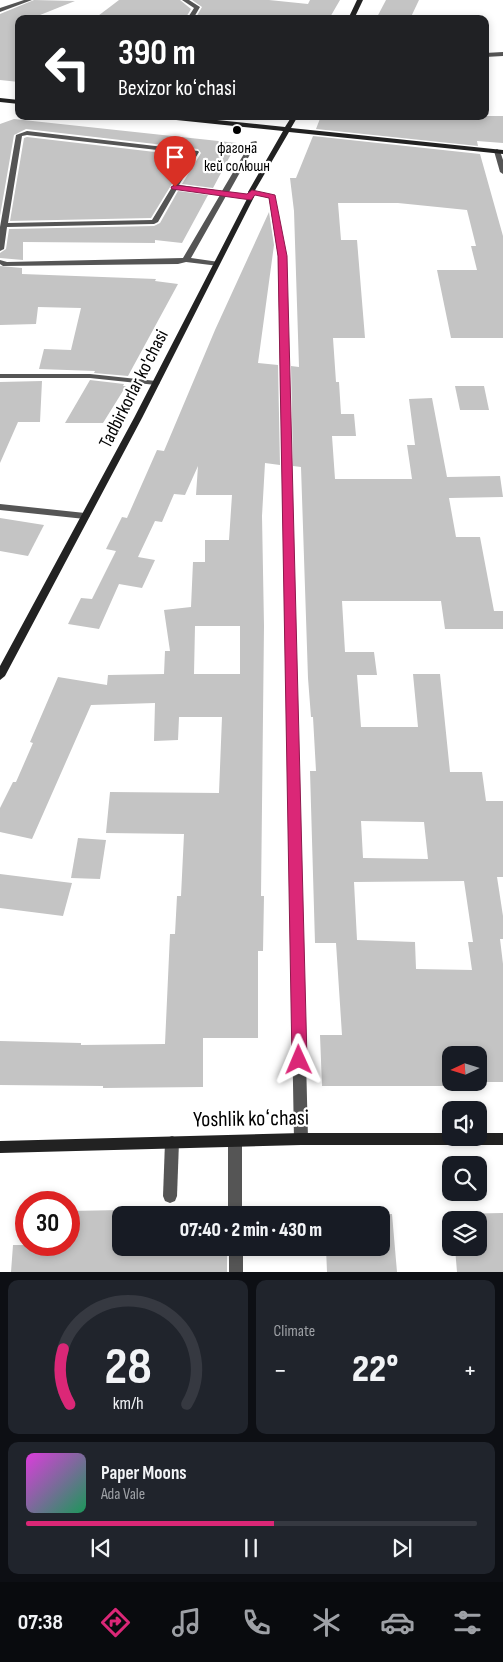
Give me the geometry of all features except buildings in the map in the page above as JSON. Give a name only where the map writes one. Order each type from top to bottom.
[{"type":"main road","points":[[353,15],[360,0]]},
{"type":"main road","points":[[0,100],[15,102]]},
{"type":"main road","points":[[194,120],[500,152]]},
{"type":"main road","name":"Tadbirkorlar ko'chasi","points":[[0,676],[156,383],[251,195],[292,120]]},
{"type":"main road","name":"Yoshlik koʻchasi","points":[[0,1147],[235,1140],[503,1139]]},
{"type":"street","points":[[0,10],[30,0]]},
{"type":"street","points":[[185,0],[197,7],[192,15]]},
{"type":"street","points":[[489,56],[503,54]]},
{"type":"street","points":[[0,249],[4,225],[3,206],[19,135],[27,134],[194,151],[196,154],[158,219],[154,222],[4,225]]},
{"type":"street","points":[[186,260],[226,194],[254,142]]},
{"type":"street","points":[[500,152],[503,172]]},
{"type":"street","points":[[175,187],[226,194],[272,197],[282,256],[301,1139]]},
{"type":"street","points":[[0,262],[6,264],[54,264],[178,262],[186,260],[216,264]]},
{"type":"street","points":[[0,376],[90,376],[156,383]]},
{"type":"street","points":[[0,507],[85,516]]},
{"type":"street","points":[[235,1140],[235,1206]]},
{"type":"street","points":[[170,1196],[172,1142]]},
{"type":"street","points":[[236,1256],[236,1272]]},
{"type":"place","name":"фагона кей солюшн","points":[[237,130]]},
{"type":"route","points":[[175,187],[251,197],[252,192],[272,197],[282,256],[299,1060]]}]
